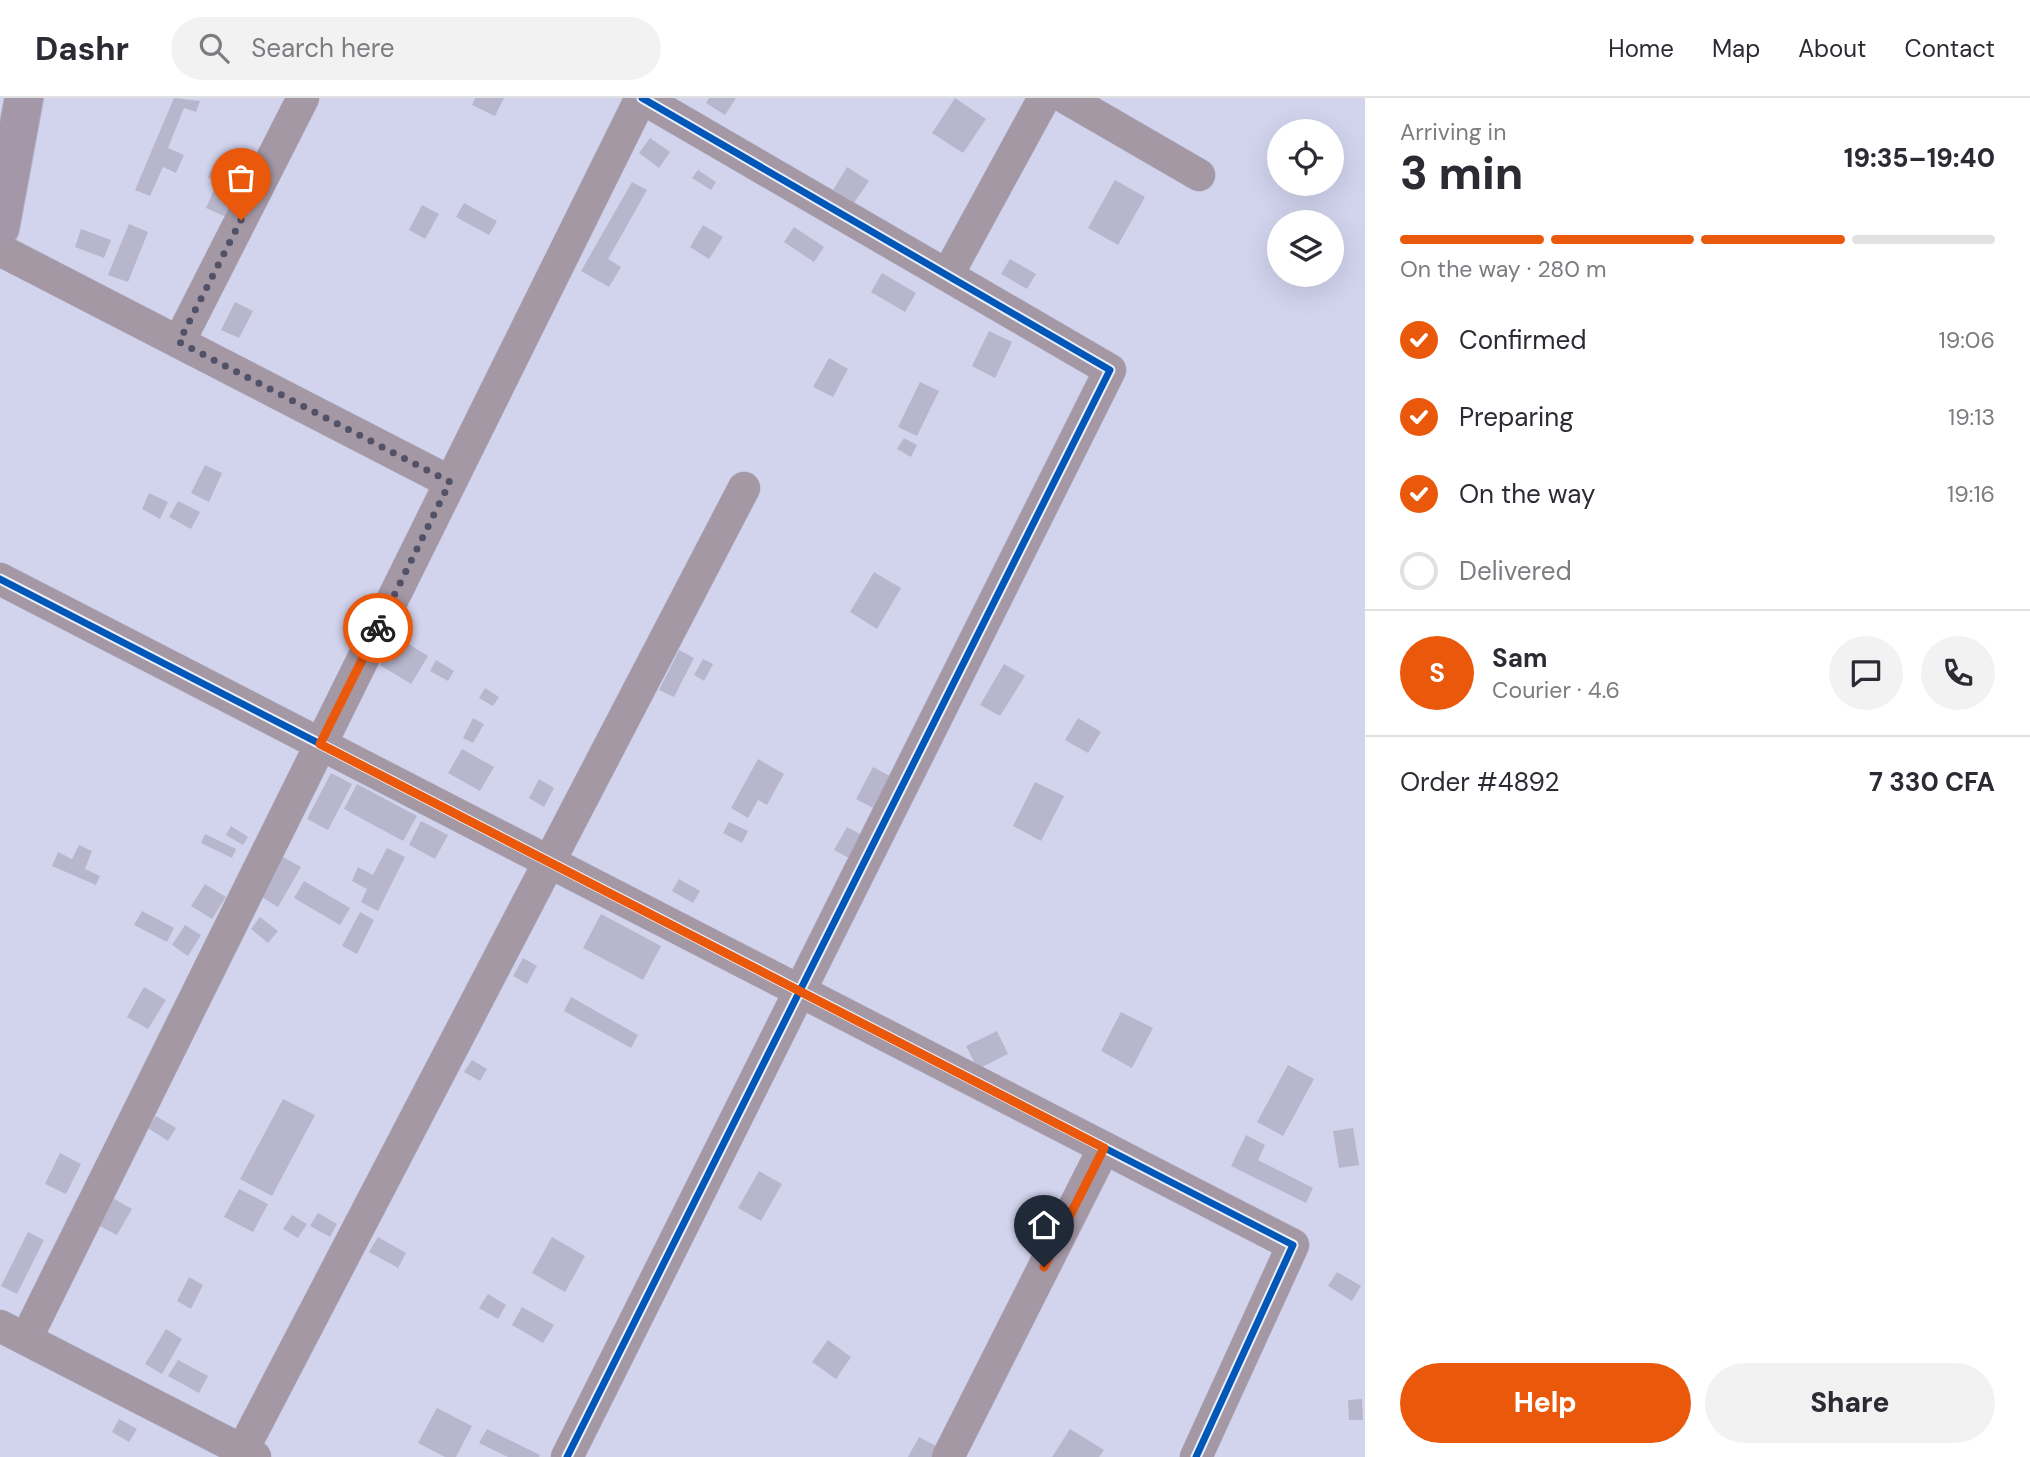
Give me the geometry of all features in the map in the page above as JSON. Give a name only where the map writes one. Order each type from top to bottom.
[{"type":"main road","points":[[0,228],[24,98]]},
{"type":"street","points":[[179,342],[303,98]]},
{"type":"street","points":[[567,1457],[1110,370],[641,98],[320,744],[13,1332],[245,1455],[744,488]]},
{"type":"street","points":[[948,274],[1044,98]]},
{"type":"street","points":[[1066,98],[1199,175]]},
{"type":"street","points":[[0,250],[450,482]]},
{"type":"street","points":[[0,579],[1293,1245],[1196,1457]]},
{"type":"street","points":[[948,1457],[1104,1148]]},
{"type":"building","points":[[174,98],[200,101],[196,112],[184,108],[168,148],[184,155],[176,173],[163,167],[150,196],[135,190]]},
{"type":"building","points":[[475,98],[504,98],[495,116],[472,105]]},
{"type":"building","points":[[709,98],[736,98],[725,115],[706,103]]},
{"type":"building","points":[[955,98],[986,119],[963,153],[932,133]]},
{"type":"building","points":[[650,138],[670,152],[659,168],[639,153]]},
{"type":"building","points":[[232,151],[258,163],[233,220],[206,208],[217,183],[208,177],[214,164],[225,169]]},
{"type":"building","points":[[847,167],[869,181],[854,203],[833,190]]},
{"type":"building","points":[[698,170],[716,182],[711,190],[692,178]]},
{"type":"building","points":[[1115,180],[1145,197],[1118,245],[1088,228]]},
{"type":"building","points":[[632,182],[647,190],[608,259],[621,267],[609,287],[581,271]]},
{"type":"building","points":[[464,203],[497,221],[489,235],[456,217]]},
{"type":"building","points":[[422,205],[439,214],[425,239],[409,230]]},
{"type":"building","points":[[129,224],[148,232],[128,282],[108,275]]},
{"type":"building","points":[[703,225],[723,237],[709,259],[690,247]]},
{"type":"building","points":[[794,227],[824,247],[814,262],[784,242]]},
{"type":"building","points":[[81,229],[111,240],[104,258],[75,247]]},
{"type":"building","points":[[1010,259],[1036,274],[1027,289],[1001,274]]},
{"type":"building","points":[[882,273],[916,293],[905,312],[871,292]]},
{"type":"building","points":[[235,302],[253,311],[239,338],[221,330]]},
{"type":"building","points":[[989,331],[1012,342],[995,378],[972,366]]},
{"type":"building","points":[[829,358],[848,369],[833,397],[813,387]]},
{"type":"building","points":[[920,382],[939,391],[917,436],[898,427]]},
{"type":"building","points":[[904,438],[917,445],[911,457],[897,449]]},
{"type":"building","points":[[205,465],[222,473],[209,502],[191,493]]},
{"type":"building","points":[[149,493],[168,502],[160,519],[142,509]]},
{"type":"building","points":[[178,501],[200,512],[191,529],[169,517]]},
{"type":"building","points":[[874,572],[901,588],[877,629],[850,612]]},
{"type":"building","points":[[397,637],[428,656],[411,684],[380,665]]},
{"type":"building","points":[[679,650],[694,658],[674,697],[659,690]]},
{"type":"building","points":[[703,659],[713,664],[704,681],[694,675]]},
{"type":"building","points":[[436,660],[454,671],[448,681],[430,671]]},
{"type":"building","points":[[1004,664],[1025,676],[1000,716],[980,705]]},
{"type":"building","points":[[485,688],[499,697],[493,706],[479,698]]},
{"type":"building","points":[[473,718],[484,724],[473,743],[463,738]]},
{"type":"building","points":[[1078,718],[1101,732],[1088,753],[1065,740]]},
{"type":"building","points":[[462,749],[494,767],[480,791],[448,773]]},
{"type":"building","points":[[758,759],[784,774],[767,805],[758,800],[748,818],[731,808]]},
{"type":"building","points":[[873,767],[892,777],[875,809],[856,799]]},
{"type":"building","points":[[331,773],[352,784],[328,830],[307,819]]},
{"type":"building","points":[[539,779],[554,788],[544,807],[529,798]]},
{"type":"building","points":[[1035,782],[1064,796],[1041,841],[1013,826]]},
{"type":"building","points":[[357,784],[417,816],[403,841],[344,809]]},
{"type":"building","points":[[421,821],[448,835],[435,859],[409,845]]},
{"type":"building","points":[[729,822],[748,831],[742,843],[723,833]]},
{"type":"building","points":[[231,826],[248,837],[243,845],[226,835]]},
{"type":"building","points":[[847,827],[862,835],[849,858],[834,850]]},
{"type":"building","points":[[205,834],[236,849],[232,858],[201,843]]},
{"type":"building","points":[[79,845],[92,851],[85,869],[100,876],[96,885],[52,866],[58,852],[72,859]]},
{"type":"building","points":[[387,848],[405,857],[378,911],[361,902],[367,889],[352,881],[358,867],[373,875]]},
{"type":"building","points":[[283,857],[301,867],[278,907],[260,896]]},
{"type":"building","points":[[679,879],[700,891],[693,903],[672,891]]},
{"type":"building","points":[[304,881],[350,908],[340,925],[294,898]]},
{"type":"building","points":[[205,884],[226,897],[212,919],[191,906]]},
{"type":"building","points":[[142,911],[174,928],[167,942],[134,925]]},
{"type":"building","points":[[360,912],[374,920],[357,954],[342,946]]},
{"type":"building","points":[[601,914],[661,946],[643,980],[583,948]]},
{"type":"building","points":[[260,917],[278,931],[268,943],[251,929]]},
{"type":"building","points":[[185,925],[201,935],[188,956],[172,945]]},
{"type":"building","points":[[523,958],[537,966],[527,984],[513,976]]},
{"type":"building","points":[[144,987],[166,1000],[148,1029],[127,1017]]},
{"type":"building","points":[[571,997],[638,1035],[631,1048],[564,1011]]},
{"type":"building","points":[[1121,1012],[1153,1028],[1132,1068],[1101,1051]]},
{"type":"building","points":[[997,1031],[1008,1054],[978,1069],[966,1046]]},
{"type":"building","points":[[472,1060],[487,1069],[480,1081],[464,1072]]},
{"type":"building","points":[[1288,1065],[1314,1079],[1283,1136],[1257,1122]]},
{"type":"building","points":[[283,1099],[315,1115],[272,1196],[240,1179]]},
{"type":"building","points":[[156,1116],[176,1128],[168,1141],[148,1128]]},
{"type":"building","points":[[1353,1128],[1359,1165],[1339,1168],[1333,1131]]},
{"type":"building","points":[[1246,1135],[1265,1145],[1258,1160],[1313,1188],[1306,1203],[1231,1166]]},
{"type":"building","points":[[60,1153],[81,1164],[66,1194],[45,1184]]},
{"type":"building","points":[[759,1171],[782,1184],[761,1221],[738,1208]]},
{"type":"building","points":[[239,1189],[268,1204],[253,1232],[224,1217]]},
{"type":"building","points":[[111,1197],[132,1209],[117,1235],[96,1224]]},
{"type":"building","points":[[318,1213],[337,1224],[330,1237],[310,1226]]},
{"type":"building","points":[[292,1215],[307,1224],[298,1238],[283,1229]]},
{"type":"building","points":[[28,1232],[44,1240],[17,1294],[1,1286]]},
{"type":"building","points":[[378,1237],[406,1253],[398,1268],[369,1252]]},
{"type":"building","points":[[552,1237],[585,1256],[565,1292],[532,1273]]},
{"type":"building","points":[[1337,1272],[1361,1286],[1352,1301],[1328,1286]]},
{"type":"building","points":[[189,1277],[203,1285],[191,1309],[177,1301]]},
{"type":"building","points":[[488,1294],[506,1305],[498,1319],[479,1308]]},
{"type":"building","points":[[522,1307],[554,1325],[543,1343],[512,1325]]},
{"type":"building","points":[[166,1329],[182,1339],[162,1374],[145,1364]]},
{"type":"building","points":[[828,1340],[851,1357],[836,1379],[812,1362]]},
{"type":"building","points":[[178,1360],[208,1376],[199,1393],[168,1376]]},
{"type":"building","points":[[1362,1399],[1363,1420],[1349,1420],[1348,1400]]},
{"type":"building","points":[[437,1408],[472,1426],[456,1457],[445,1457],[418,1443]]},
{"type":"building","points":[[119,1419],[137,1429],[129,1442],[112,1432]]},
{"type":"building","points":[[487,1429],[540,1455],[539,1457],[508,1457],[479,1443]]},
{"type":"building","points":[[1070,1429],[1104,1450],[1099,1457],[1052,1457]]},
{"type":"building","points":[[919,1437],[938,1447],[933,1457],[908,1457]]},
{"type":"cycle path","points":[[567,1457],[1110,370],[642,98]]},
{"type":"cycle path","points":[[0,579],[1293,1245],[1196,1457]]},
{"type":"way so far","points":[[241,220],[179,342],[450,482],[378,628]]},
{"type":"route","points":[[378,628],[320,744],[1104,1148],[1044,1267]]}]
